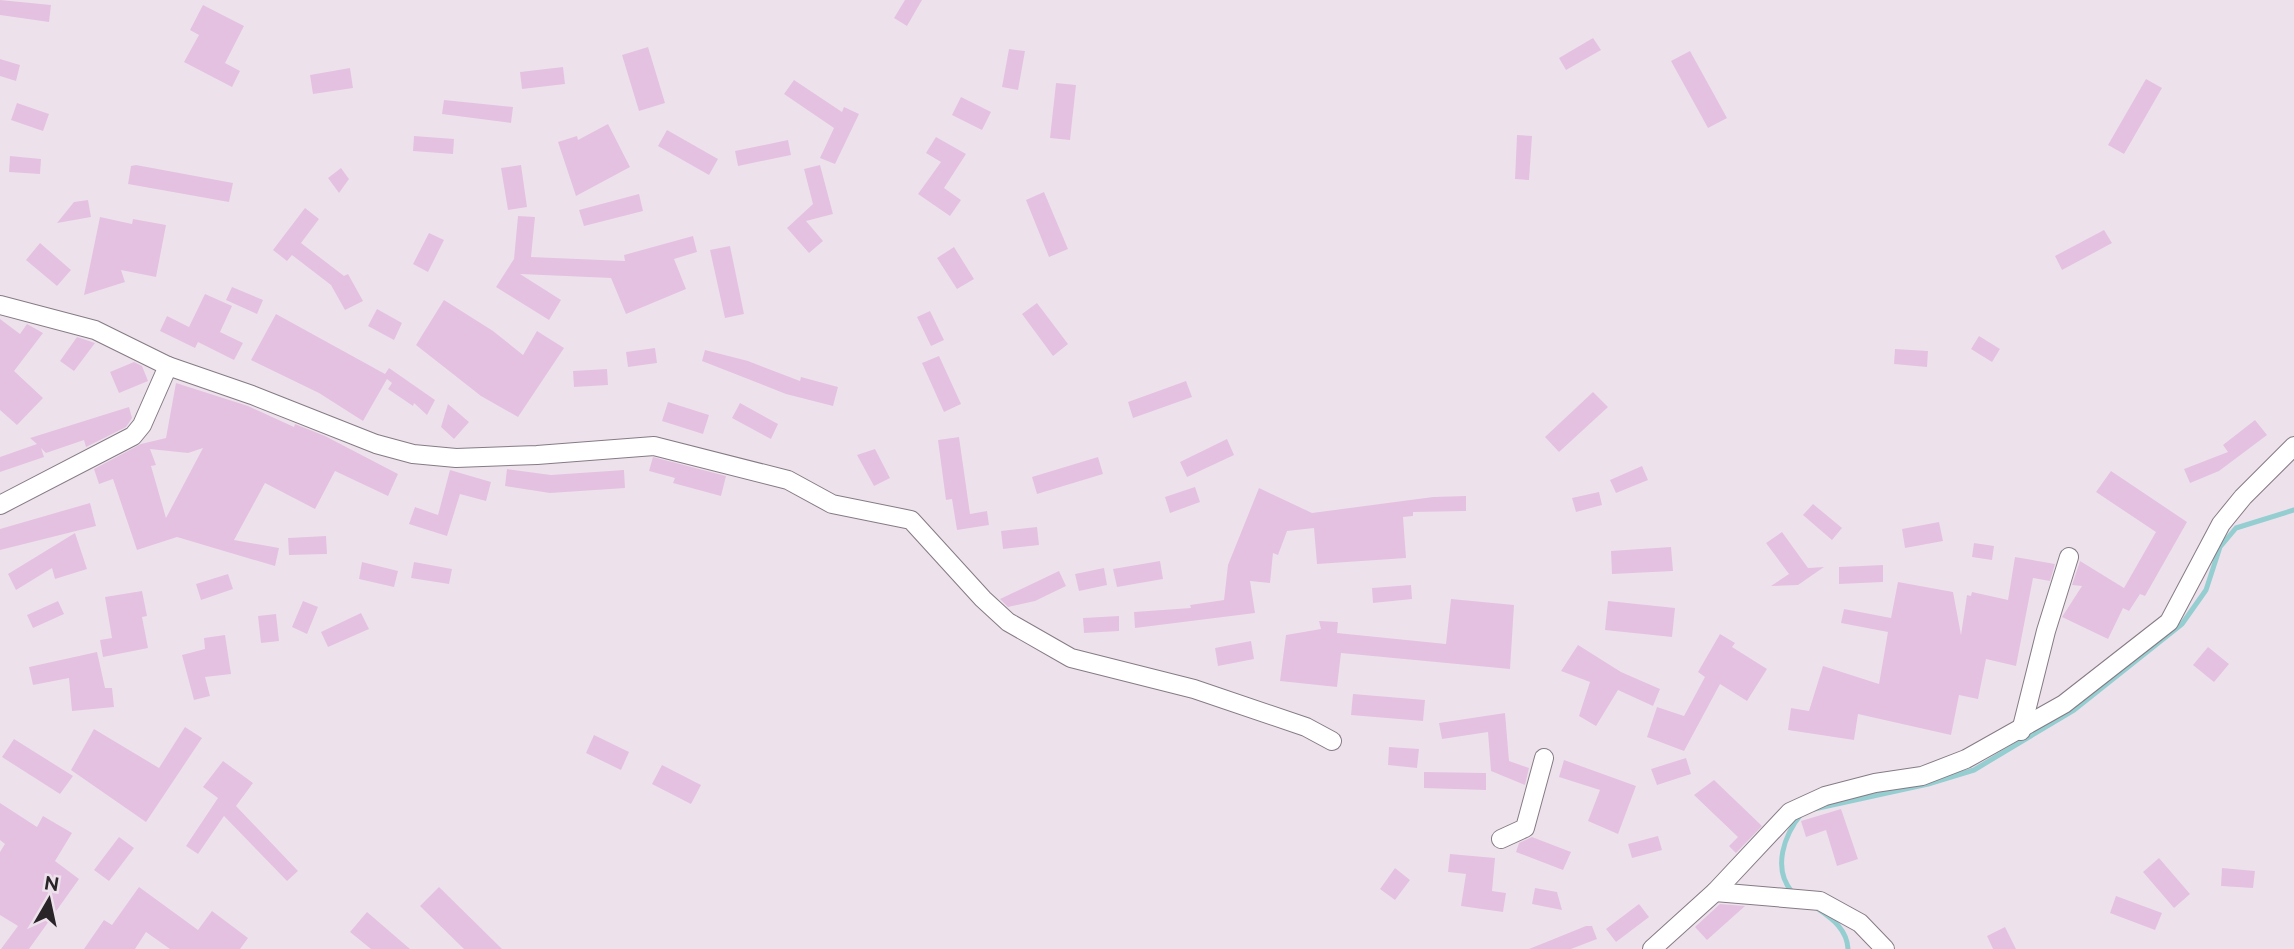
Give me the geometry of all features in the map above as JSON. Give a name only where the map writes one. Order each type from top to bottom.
[{"type":"street","points":[[0,304],[95,330],[168,366],[253,395],[376,444],[413,454],[456,458],[523,456],[654,446],[788,480],[832,504],[911,520],[983,599],[1009,622],[1071,658],[1194,690],[1306,727],[1332,741]]},
{"type":"street","points":[[0,505],[134,436],[142,425],[168,366]]},
{"type":"street","points":[[1652,949],[1715,892],[1790,812],[1825,796],[1875,783],[1922,775],[1966,759],[2021,731],[2064,704],[2169,622],[2221,524],[2243,497],[2294,446]]},
{"type":"street","points":[[2021,731],[2046,631],[2069,557]]},
{"type":"street","points":[[1500,839],[1525,828],[1544,758]]},
{"type":"street","points":[[1715,892],[1820,901],[1860,923],[1885,949]]},
{"type":"building","points":[[0,0],[51,5],[49,22],[0,15]]},
{"type":"building","points":[[905,0],[922,0],[907,26],[894,18]]},
{"type":"building","points":[[203,5],[244,26],[225,63],[240,71],[232,87],[184,62],[199,35],[190,30]]},
{"type":"building","points":[[1593,38],[1601,50],[1566,70],[1559,58]]},
{"type":"building","points":[[648,47],[665,103],[639,111],[622,55]]},
{"type":"building","points":[[1009,49],[1025,51],[1018,90],[1002,87]]},
{"type":"building","points":[[1690,51],[1727,118],[1708,128],[1671,61]]},
{"type":"building","points":[[0,59],[20,65],[16,81],[0,76]]},
{"type":"building","points":[[563,67],[565,84],[522,89],[520,72]]},
{"type":"building","points":[[350,68],[353,88],[313,94],[310,75]]},
{"type":"building","points":[[2146,79],[2162,88],[2124,154],[2108,145]]},
{"type":"building","points":[[794,80],[842,112],[844,107],[859,114],[835,164],[820,158],[834,128],[784,94]]},
{"type":"building","points":[[1056,83],[1076,85],[1070,140],[1050,138]]},
{"type":"building","points":[[961,97],[991,112],[982,130],[952,115]]},
{"type":"building","points":[[444,100],[513,107],[511,123],[442,114]]},
{"type":"building","points":[[17,103],[49,114],[43,131],[11,120]]},
{"type":"building","points":[[608,124],[630,167],[576,196],[558,142],[577,136],[578,140]]},
{"type":"building","points":[[667,130],[718,159],[709,175],[658,146]]},
{"type":"building","points":[[1517,135],[1532,136],[1529,180],[1515,179]]},
{"type":"building","points":[[414,136],[454,139],[453,154],[413,151]]},
{"type":"building","points":[[936,137],[966,154],[944,188],[961,200],[950,216],[918,194],[941,162],[926,153]]},
{"type":"building","points":[[788,140],[791,155],[738,166],[735,151]]},
{"type":"building","points":[[10,156],[41,159],[40,174],[9,172]]},
{"type":"building","points":[[521,165],[527,207],[508,210],[501,168]]},
{"type":"building","points":[[820,165],[833,214],[806,221],[823,241],[809,253],[787,228],[813,204],[804,169]]},
{"type":"building","points":[[131,166],[233,183],[229,202],[128,184]]},
{"type":"building","points":[[341,168],[349,179],[339,193],[328,178]]},
{"type":"building","points":[[1044,192],[1068,249],[1049,257],[1026,200]]},
{"type":"building","points":[[639,194],[643,211],[584,226],[579,210]]},
{"type":"building","points":[[88,200],[91,217],[57,223],[74,202]]},
{"type":"building","points":[[305,208],[319,219],[301,243],[344,276],[348,274],[363,301],[345,310],[331,285],[292,255],[287,261],[273,250]]},
{"type":"building","points":[[518,216],[535,217],[531,257],[625,261],[624,255],[693,236],[697,252],[674,259],[686,289],[626,314],[611,278],[520,274],[561,300],[549,320],[496,287],[514,259]]},
{"type":"building","points":[[100,217],[132,224],[133,219],[166,225],[156,277],[121,270],[125,282],[84,295]]},
{"type":"building","points":[[2104,230],[2112,243],[2062,270],[2055,256]]},
{"type":"building","points":[[429,233],[444,240],[428,272],[413,264]]},
{"type":"building","points":[[40,243],[71,270],[57,286],[26,260]]},
{"type":"building","points":[[730,246],[744,314],[725,318],[710,250]]},
{"type":"building","points":[[954,247],[974,279],[957,289],[937,258]]},
{"type":"building","points":[[232,287],[263,300],[257,314],[226,300]]},
{"type":"building","points":[[205,294],[232,306],[220,332],[243,343],[234,360],[198,342],[195,348],[160,331],[167,316],[189,327]]},
{"type":"building","points":[[444,300],[493,331],[523,355],[537,331],[564,348],[518,417],[481,396],[416,345]]},
{"type":"building","points":[[1037,303],[1068,344],[1053,356],[1022,314]]},
{"type":"building","points":[[377,309],[402,323],[394,340],[368,326]]},
{"type":"building","points":[[930,311],[944,340],[931,346],[917,317]]},
{"type":"building","points":[[276,314],[385,374],[389,368],[435,400],[427,415],[414,403],[413,406],[388,389],[392,383],[387,379],[363,421],[319,393],[251,360]]},
{"type":"building","points":[[0,319],[20,334],[27,324],[43,333],[14,371],[43,398],[17,425],[0,410]]},
{"type":"building","points":[[1979,336],[2000,349],[1992,362],[1971,349]]},
{"type":"building","points":[[77,337],[95,343],[74,371],[60,361]]},
{"type":"building","points":[[655,348],[657,363],[628,367],[626,352]]},
{"type":"building","points":[[1895,349],[1928,351],[1927,367],[1894,364]]},
{"type":"building","points":[[705,350],[748,361],[800,381],[801,377],[838,387],[833,406],[786,394],[702,361]]},
{"type":"building","points":[[939,356],[961,404],[944,412],[922,363]]},
{"type":"building","points":[[134,362],[142,366],[148,381],[119,393],[110,372]]},
{"type":"building","points":[[607,369],[608,385],[574,387],[573,371]]},
{"type":"building","points":[[1186,381],[1192,397],[1133,418],[1128,402]]},
{"type":"building","points":[[176,383],[248,406],[294,427],[295,424],[325,436],[398,474],[388,496],[335,471],[315,509],[265,483],[234,540],[279,548],[275,566],[177,537],[137,550],[113,479],[99,484],[94,469],[141,444],[166,438]],"holes":[[[203,448],[166,518],[151,466],[156,465],[150,449],[188,453]]]},
{"type":"building","points":[[1593,392],[1608,407],[1559,452],[1545,437]]},
{"type":"building","points":[[668,402],[709,415],[703,434],[662,421]]},
{"type":"building","points":[[740,403],[778,424],[771,439],[732,418]]},
{"type":"building","points":[[448,404],[469,422],[454,439],[441,427]]},
{"type":"building","points":[[129,407],[132,418],[126,427],[86,447],[84,440],[46,453],[41,448],[44,457],[0,472],[0,457],[37,444],[30,438]]},
{"type":"building","points":[[2255,420],[2267,435],[2219,471],[2190,483],[2184,469],[2228,452],[2223,445]]},
{"type":"building","points":[[959,437],[970,514],[987,511],[989,525],[957,530],[952,499],[946,500],[938,440]]},
{"type":"building","points":[[1227,439],[1234,455],[1187,477],[1180,462]]},
{"type":"building","points":[[875,449],[890,478],[874,486],[857,455]]},
{"type":"building","points":[[653,457],[726,476],[721,496],[673,483],[675,478],[649,471]]},
{"type":"building","points":[[1098,457],[1103,474],[1037,494],[1032,477]]},
{"type":"building","points":[[1642,466],[1648,480],[1616,493],[1610,480]]},
{"type":"building","points":[[507,469],[551,475],[624,470],[625,488],[550,493],[505,486]]},
{"type":"building","points":[[450,470],[491,482],[486,501],[460,494],[447,536],[409,524],[415,507],[438,515]]},
{"type":"building","points":[[2111,471],[2187,522],[2145,596],[2140,594],[2129,611],[2123,608],[2108,639],[2062,617],[2082,586],[2072,585],[2080,561],[2124,588],[2156,532],[2096,492]]},
{"type":"building","points":[[1195,487],[1200,502],[1170,513],[1165,497]]},
{"type":"building","points":[[1259,488],[1312,513],[1433,497],[1466,496],[1466,511],[1413,512],[1413,516],[1403,517],[1406,558],[1317,564],[1314,528],[1287,531],[1278,555],[1273,553],[1270,583],[1250,581],[1255,613],[1135,628],[1134,612],[1191,608],[1190,605],[1224,600],[1228,565]]},
{"type":"building","points":[[1599,492],[1602,505],[1576,512],[1572,498]]},
{"type":"building","points":[[90,503],[96,526],[0,550],[0,529]]},
{"type":"building","points":[[1813,504],[1842,528],[1832,540],[1803,515]]},
{"type":"building","points":[[1939,522],[1943,541],[1905,548],[1902,529]]},
{"type":"building","points":[[1037,527],[1039,545],[1003,549],[1001,531]]},
{"type":"building","points":[[1782,532],[1808,568],[1824,567],[1798,585],[1771,586],[1789,574],[1766,543]]},
{"type":"building","points":[[75,533],[87,569],[55,579],[52,568],[16,590],[8,574]]},
{"type":"building","points":[[326,536],[327,554],[289,555],[288,538]]},
{"type":"building","points":[[1974,543],[1994,546],[1992,560],[1972,557]]},
{"type":"building","points":[[1671,547],[1673,571],[1612,574],[1611,551]]},
{"type":"building","points":[[2015,557],[2055,564],[2050,581],[2033,578],[2016,666],[1986,659],[1978,699],[1959,695],[1951,735],[1858,714],[1854,740],[1788,730],[1791,708],[1809,711],[1823,666],[1879,684],[1888,632],[1841,623],[1844,609],[1891,618],[1898,582],[1953,592],[1961,635],[1967,595],[1971,596],[1972,592],[2008,600]]},
{"type":"building","points":[[1160,561],[1163,579],[1117,587],[1113,569]]},
{"type":"building","points":[[362,562],[398,571],[394,587],[359,579]]},
{"type":"building","points":[[414,562],[452,569],[449,584],[411,578]]},
{"type":"building","points":[[1883,565],[1883,582],[1839,584],[1839,567]]},
{"type":"building","points":[[1104,568],[1107,585],[1079,591],[1075,574]]},
{"type":"building","points":[[1059,571],[1066,586],[1035,601],[1008,607],[1000,599]]},
{"type":"building","points":[[228,574],[233,589],[201,600],[196,584]]},
{"type":"building","points":[[1411,585],[1412,599],[1373,603],[1372,588]]},
{"type":"building","points":[[142,591],[147,616],[142,617],[148,648],[103,657],[100,640],[112,638],[105,597]]},
{"type":"building","points":[[1451,599],[1514,605],[1510,669],[1341,653],[1337,687],[1280,681],[1286,635],[1321,629],[1319,621],[1338,622],[1337,633],[1446,644]]},
{"type":"building","points":[[58,601],[64,614],[33,628],[27,615]]},
{"type":"building","points":[[303,601],[318,607],[307,634],[292,627]]},
{"type":"building","points":[[1608,601],[1675,608],[1672,637],[1605,630]]},
{"type":"building","points":[[361,613],[369,629],[328,647],[321,632]]},
{"type":"building","points":[[276,614],[279,641],[261,643],[258,616]]},
{"type":"building","points":[[1119,616],[1119,631],[1084,633],[1083,618]]},
{"type":"building","points":[[1720,634],[1735,643],[1732,647],[1767,669],[1747,701],[1720,684],[1684,751],[1647,737],[1657,707],[1684,716],[1705,677],[1698,672]]},
{"type":"building","points":[[225,635],[231,674],[205,677],[210,696],[194,700],[182,655],[205,649],[204,638]]},
{"type":"building","points":[[1251,641],[1254,659],[1218,666],[1215,648]]},
{"type":"building","points":[[1578,645],[1621,672],[1660,689],[1653,706],[1618,690],[1596,726],[1579,716],[1590,682],[1561,671]]},
{"type":"building","points":[[2208,647],[2229,664],[2214,682],[2193,665]]},
{"type":"building","points":[[97,652],[105,688],[112,688],[114,707],[72,711],[69,678],[33,685],[29,667]]},
{"type":"building","points":[[1353,694],[1425,700],[1423,721],[1351,715]]},
{"type":"building","points":[[1505,713],[1509,761],[1529,768],[1525,785],[1491,771],[1488,732],[1442,739],[1439,723]]},
{"type":"building","points":[[185,727],[202,738],[146,822],[71,770],[94,729],[159,768]]},
{"type":"building","points":[[594,735],[629,752],[621,770],[586,753]]},
{"type":"building","points":[[14,739],[73,776],[60,794],[2,757]]},
{"type":"building","points":[[1389,747],[1419,749],[1417,768],[1388,765]]},
{"type":"building","points":[[1686,758],[1691,774],[1657,785],[1651,769]]},
{"type":"building","points":[[1564,760],[1636,786],[1618,834],[1588,821],[1600,790],[1559,777]]},
{"type":"building","points":[[223,761],[253,783],[236,806],[298,871],[287,881],[224,816],[198,854],[186,846],[218,798],[203,787]]},
{"type":"building","points":[[662,765],[701,785],[691,804],[652,784]]},
{"type":"building","points":[[1424,772],[1486,773],[1486,790],[1424,788]]},
{"type":"building","points":[[1714,780],[1762,826],[1736,853],[1729,846],[1738,837],[1694,795]]},
{"type":"building","points":[[0,803],[37,827],[43,816],[72,833],[55,861],[79,879],[29,949],[1,949],[18,926],[0,915],[0,852],[5,844],[0,840]]},
{"type":"building","points":[[1841,809],[1858,859],[1837,866],[1826,830],[1806,837],[1801,821]]},
{"type":"building","points":[[1658,836],[1662,850],[1632,858],[1628,844]]},
{"type":"building","points":[[119,837],[134,848],[109,881],[94,870]]},
{"type":"building","points":[[1532,837],[1571,852],[1563,870],[1516,852],[1519,843]]},
{"type":"building","points":[[1450,854],[1495,858],[1492,891],[1506,893],[1503,912],[1461,906],[1466,874],[1448,872]]},
{"type":"building","points":[[2159,858],[2190,894],[2174,908],[2143,872]]},
{"type":"building","points":[[1395,868],[1410,880],[1395,900],[1380,889]]},
{"type":"building","points":[[2222,868],[2255,871],[2253,888],[2221,886]]},
{"type":"building","points":[[139,887],[198,930],[212,911],[248,938],[240,949],[170,949],[146,932],[135,949],[84,949],[104,920],[112,925]]},
{"type":"building","points":[[439,887],[502,949],[464,949],[420,906]]},
{"type":"building","points":[[1535,888],[1557,892],[1562,910],[1532,904]]},
{"type":"building","points":[[2116,896],[2162,913],[2155,930],[2110,913]]},
{"type":"building","points":[[1639,904],[1649,917],[1616,942],[1606,929]]},
{"type":"building","points":[[1720,904],[1745,906],[1707,940],[1695,927]]},
{"type":"building","points":[[367,912],[410,949],[371,949],[350,932]]},
{"type":"building","points":[[1592,926],[1597,939],[1571,949],[1529,949]]},
{"type":"building","points":[[2005,927],[2016,949],[1993,949],[1987,936]]},
{"type":"waterway","points":[[1814,809],[1928,784],[1974,770],[2074,710],[2182,624],[2206,590],[2220,547],[2236,528],[2294,510]]},
{"type":"waterway","points":[[1792,892],[1783,873],[1783,852],[1790,831],[1802,813]]},
{"type":"waterway","points":[[1818,909],[1842,931],[1848,949]]}]
